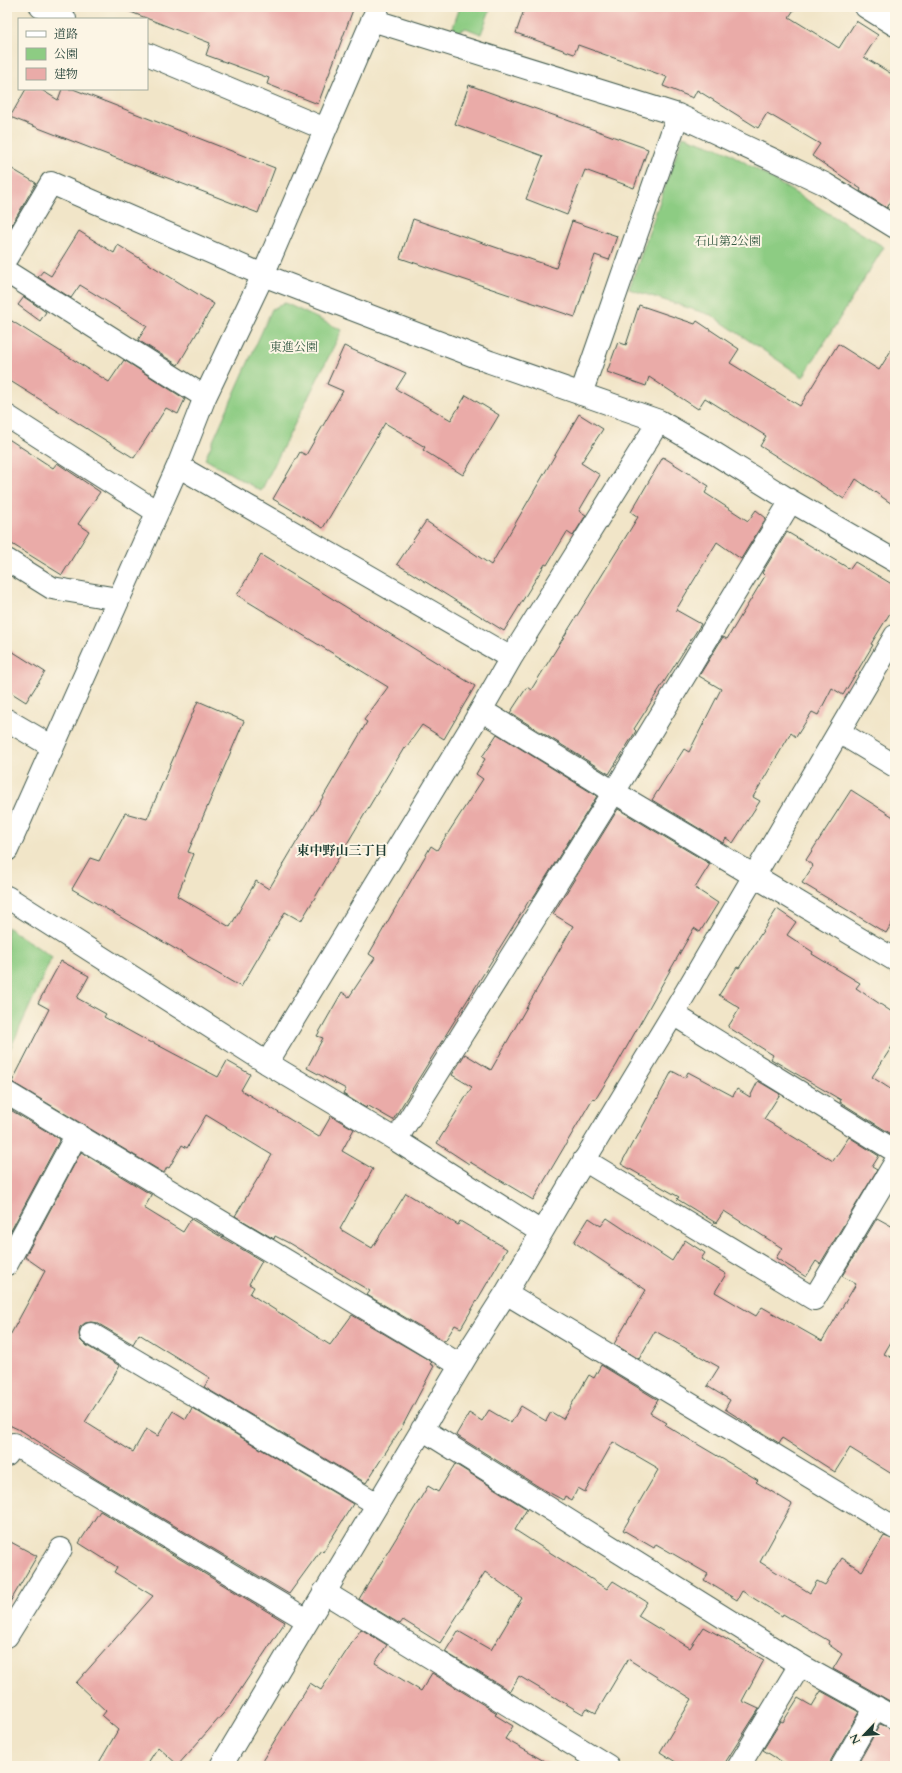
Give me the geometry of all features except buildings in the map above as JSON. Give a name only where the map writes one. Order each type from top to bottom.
[{"type":"street","points":[[41,7],[63,18]]},
{"type":"street","points":[[866,7],[895,25]]},
{"type":"street","points":[[7,850],[178,466],[205,397],[263,275],[375,14],[678,115],[825,184],[895,228]]},
{"type":"street","points":[[148,54],[325,129]]},
{"type":"street","points":[[581,394],[678,115]]},
{"type":"street","points":[[7,257],[51,183],[263,275],[490,362],[659,420],[791,501],[895,560]]},
{"type":"street","points":[[7,272],[205,397]]},
{"type":"street","points":[[7,416],[157,512]]},
{"type":"street","points":[[267,1063],[511,658],[659,420]]},
{"type":"street","points":[[178,466],[511,658]]},
{"type":"street","points":[[396,1140],[614,792],[791,501]]},
{"type":"street","points":[[7,560],[52,588],[118,600]]},
{"type":"street","points":[[221,1766],[460,1365],[506,1293],[584,1160],[673,1014],[895,636]]},
{"type":"street","points":[[481,710],[614,792],[895,960]]},
{"type":"street","points":[[7,720],[53,747]]},
{"type":"street","points":[[839,732],[895,766]]},
{"type":"street","points":[[7,897],[267,1063],[396,1140],[541,1232]]},
{"type":"street","points":[[673,1014],[895,1151]]},
{"type":"street","points":[[7,1093],[460,1365]]},
{"type":"street","points":[[7,1264],[77,1134]]},
{"type":"street","points":[[584,1160],[814,1299],[895,1163]]},
{"type":"street","points":[[506,1293],[895,1528]]},
{"type":"street","points":[[91,1334],[377,1504]]},
{"type":"street","points":[[422,1429],[800,1664],[895,1718]]},
{"type":"street","points":[[7,1455],[13,1444],[307,1620]]},
{"type":"street","points":[[7,1636],[61,1549]]},
{"type":"street","points":[[324,1592],[608,1766]]},
{"type":"street","points":[[739,1766],[800,1664]]},
{"type":"street","points":[[842,1766],[876,1707]]},
{"type":"green space","points":[[460,7],[491,7],[481,34],[466,28],[458,32],[452,30]]},
{"type":"green space","name":"石山第2公園","points":[[683,136],[726,151],[884,247],[803,377],[711,315],[629,289]]},
{"type":"green space","name":"東進公園","points":[[285,303],[342,330],[261,491],[205,459],[272,309]]},
{"type":"green space","points":[[7,927],[52,957],[7,1056]]},
{"type":"district","name":"東中野山三丁目","points":[[342,850]]}]
